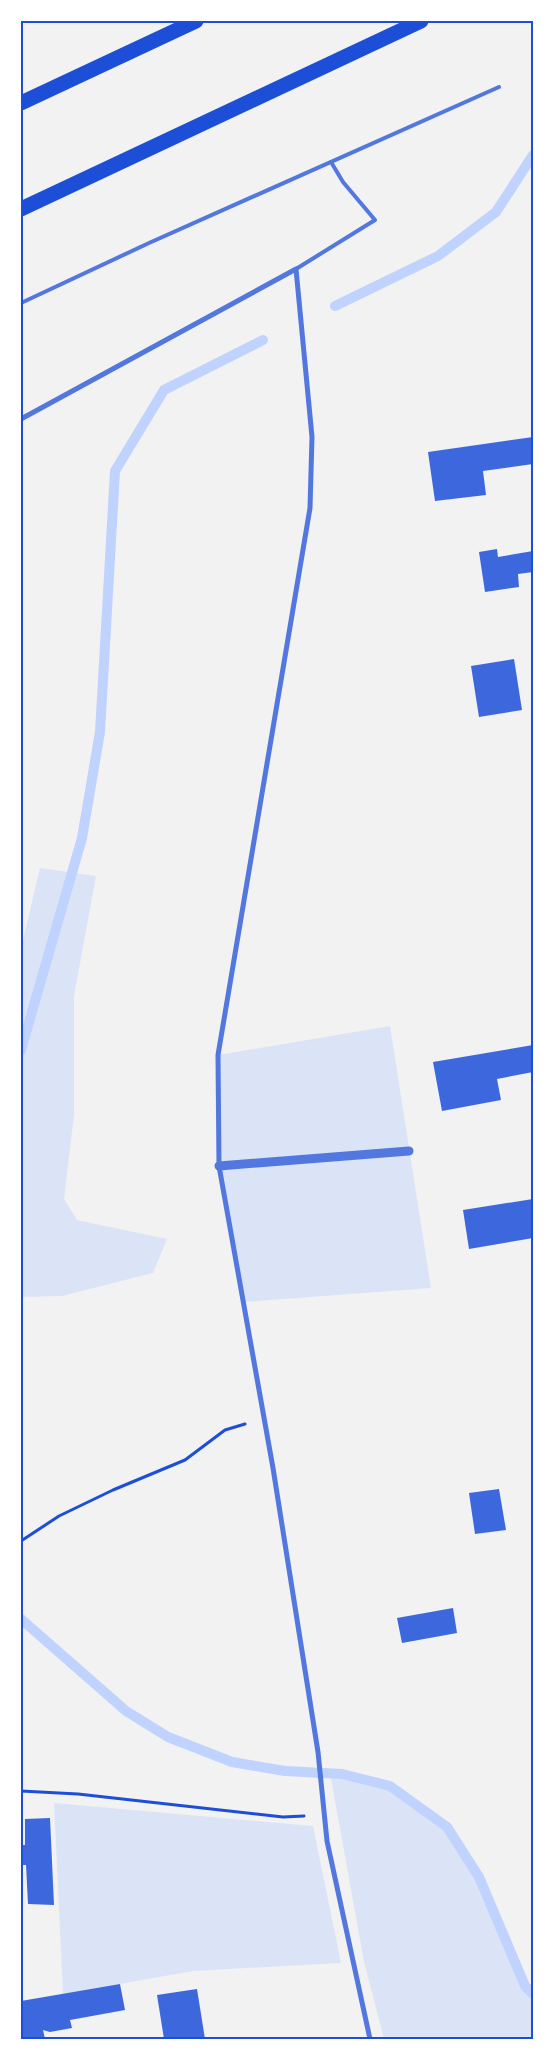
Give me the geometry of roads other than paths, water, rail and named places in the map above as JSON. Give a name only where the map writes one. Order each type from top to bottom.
[{"type":"highway","points":[[21,104],[196,21]]},
{"type":"highway","points":[[21,209],[421,21]]},
{"type":"street","points":[[21,419],[296,269],[312,437],[310,508],[218,1055],[219,1166],[264,1418],[318,1752],[323,1814],[370,2039]]},
{"type":"street","points":[[219,1166],[409,1151]]},
{"type":"lane","points":[[21,303],[499,87]]},
{"type":"lane","points":[[296,269],[375,220],[343,182],[331,162]]},
{"type":"waterway","points":[[335,306],[438,256],[496,212],[533,155]]},
{"type":"waterway","points":[[21,1050],[82,838],[100,732],[115,471],[164,390],[263,340]]},
{"type":"waterway","points":[[21,1619],[126,1711],[168,1737],[232,1762],[285,1771],[342,1774],[390,1786],[447,1827],[479,1877],[525,1986],[533,1994]]}]
